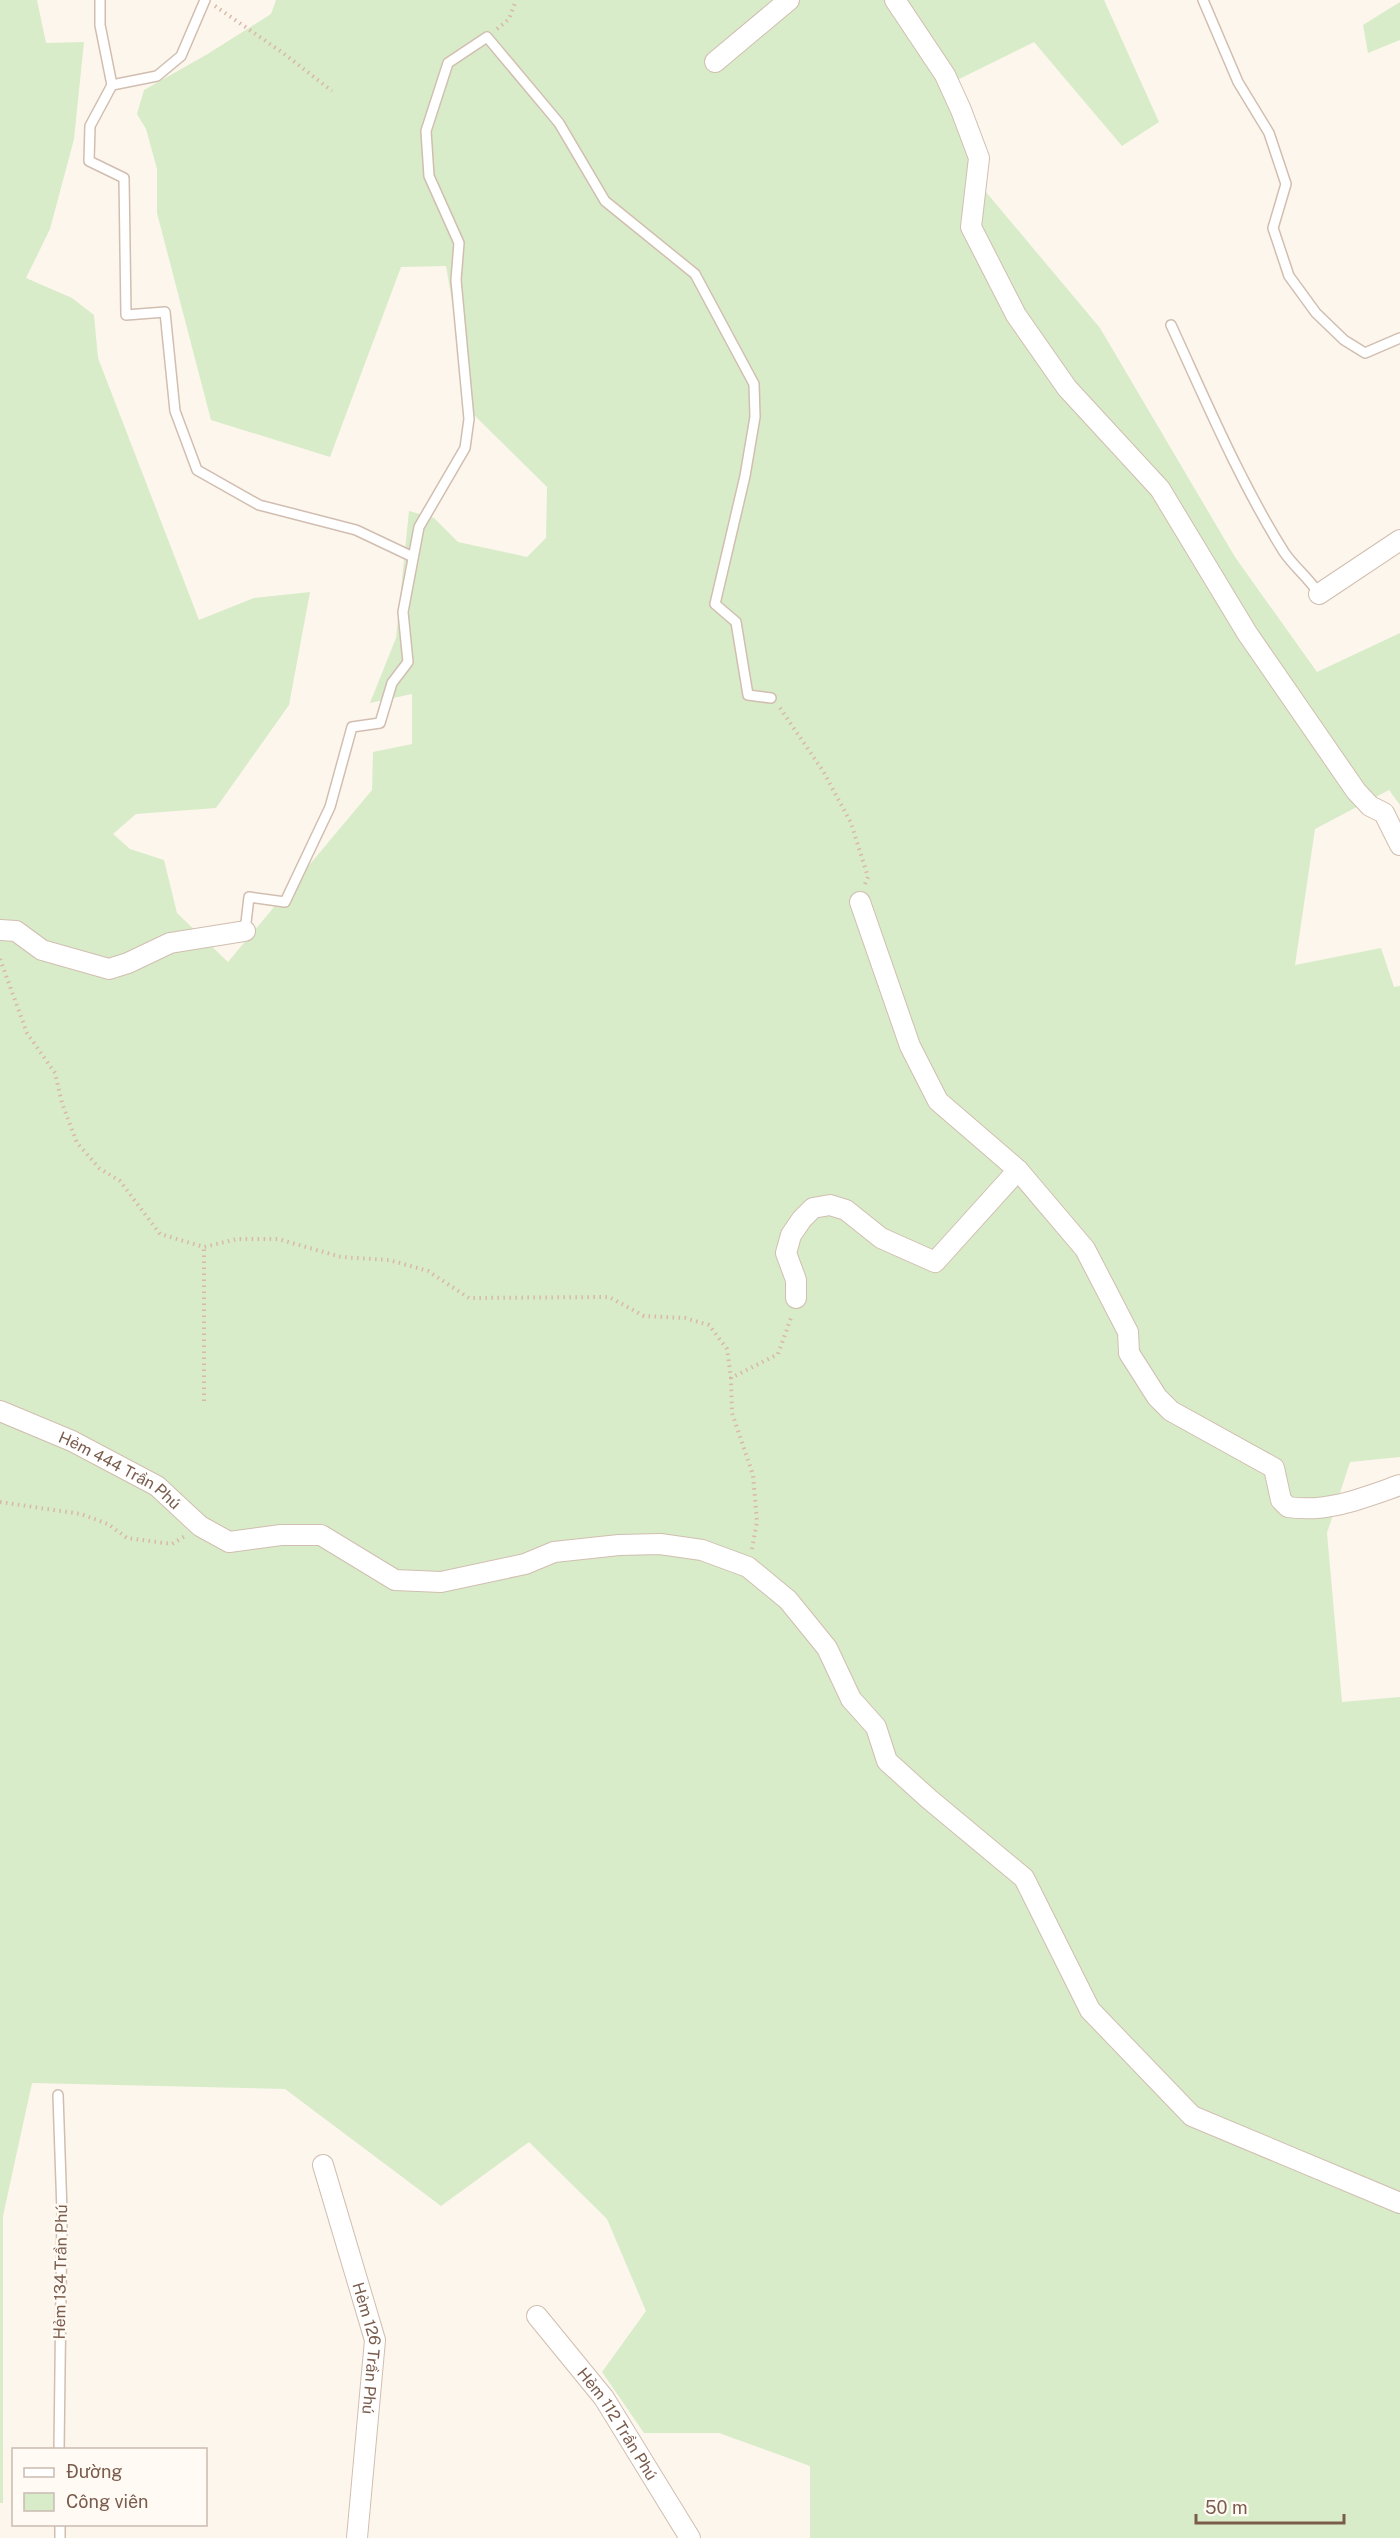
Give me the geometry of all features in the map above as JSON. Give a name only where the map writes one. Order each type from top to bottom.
[{"type":"street","points":[[715,62],[789,0]]},
{"type":"street","points":[[896,0],[945,75],[961,110],[979,158],[972,226],[1016,315],[1067,388],[1160,489],[1247,633],[1356,791],[1370,806],[1384,813],[1400,844]]},
{"type":"street","points":[[1319,594],[1400,540]]},
{"type":"street","points":[[860,902],[910,1046],[939,1101],[1018,1170],[1085,1249],[1128,1332],[1129,1353],[1157,1397],[1171,1411],[1274,1468],[1281,1500],[1288,1508],[1314,1510],[1360,1499],[1400,1485]]},
{"type":"street","points":[[0,930],[16,931],[42,950],[109,969],[170,943],[245,931]]},
{"type":"street","points":[[796,1298],[796,1280],[786,1253],[791,1235],[802,1218],[813,1208],[830,1204],[846,1210],[881,1238],[935,1262],[1018,1170]]},
{"type":"street","name":"Hẻm 444 Trần Phú","points":[[0,1411],[72,1441],[157,1486],[200,1526],[229,1542],[281,1535],[321,1535],[395,1580],[441,1582],[525,1564],[554,1552],[619,1545],[660,1544],[702,1550],[748,1567]]},
{"type":"street","points":[[748,1567],[788,1600],[827,1648],[851,1699],[876,1727],[887,1761],[1024,1878],[1090,2010],[1192,2116],[1400,2203]]},
{"type":"street","name":"Hẻm 126 Trần Phú","points":[[323,2165],[375,2340],[357,2538]]},
{"type":"street","name":"Hẻm 112 Trần Phú","points":[[537,2316],[604,2398],[651,2470],[690,2538]]},
{"type":"lane","points":[[100,0],[99,25],[112,85],[90,126],[89,161],[124,178],[126,315],[165,312],[175,411],[197,470],[259,505],[356,530],[413,557]]},
{"type":"lane","points":[[112,85],[157,76],[181,56],[206,0]]},
{"type":"lane","points":[[1203,0],[1238,82],[1269,133],[1286,184],[1273,228],[1289,276],[1316,313],[1332,330],[1365,353],[1400,338]]},
{"type":"lane","points":[[245,931],[249,897],[285,902],[330,807],[352,727],[380,723],[392,683],[408,662],[403,612],[419,527],[465,448],[469,419],[456,280],[459,243],[429,176],[426,131],[448,63],[487,37],[559,123],[605,201],[695,274],[754,384],[755,417],[745,476],[715,604],[736,622],[748,695],[771,698]]},
{"type":"lane","points":[[1172,325],[1231,454],[1285,554],[1311,581],[1319,594]]},
{"type":"lane","name":"Hẻm 134 Trần Phú","points":[[58,2095],[62,2211],[59,2448]]},
{"type":"path","points":[[206,0],[284,53],[332,91]]},
{"type":"path","points":[[487,37],[509,19],[516,0]]},
{"type":"path","points":[[771,698],[823,771],[852,823],[867,877],[860,902]]},
{"type":"path","points":[[0,959],[27,1033],[56,1073],[62,1103],[77,1143],[99,1168],[120,1181],[160,1234],[204,1247],[237,1239],[278,1239],[341,1257],[389,1260],[428,1271],[469,1298],[609,1297],[644,1316],[685,1318],[709,1325],[727,1349],[732,1413],[753,1475],[757,1522],[748,1567]]},
{"type":"path","points":[[204,1247],[204,1401]]},
{"type":"path","points":[[731,1378],[778,1354],[784,1342],[796,1298]]},
{"type":"path","points":[[0,1502],[81,1514],[108,1524],[127,1538],[172,1544],[200,1526]]},
{"type":"green space","points":[[0,0],[37,0],[46,43],[84,42],[74,139],[50,229],[26,278],[72,298],[94,315],[98,358],[199,620],[254,598],[310,592],[289,705],[216,808],[136,814],[113,834],[130,849],[164,860],[177,913],[228,962],[372,790],[373,752],[412,744],[412,694],[370,703],[396,638],[409,511],[434,518],[458,542],[527,557],[546,538],[547,487],[471,412],[446,266],[401,267],[330,457],[211,420],[157,213],[157,169],[146,129],[137,114],[144,90],[206,55],[271,14],[276,0],[1104,0],[1159,122],[1122,146],[1034,42],[947,85],[986,192],[1100,328],[1235,557],[1317,672],[1400,633],[1400,805],[1389,790],[1315,829],[1295,965],[1381,948],[1394,987],[1400,986],[1400,1457],[1350,1462],[1327,1533],[1342,1702],[1400,1697],[1400,2538],[810,2538],[810,2466],[719,2433],[644,2433],[602,2372],[646,2311],[607,2219],[529,2142],[441,2206],[285,2089],[32,2083],[3,2216],[3,2503],[0,2503]]},
{"type":"green space","points":[[1400,2],[1400,40],[1368,53],[1363,25]]}]
